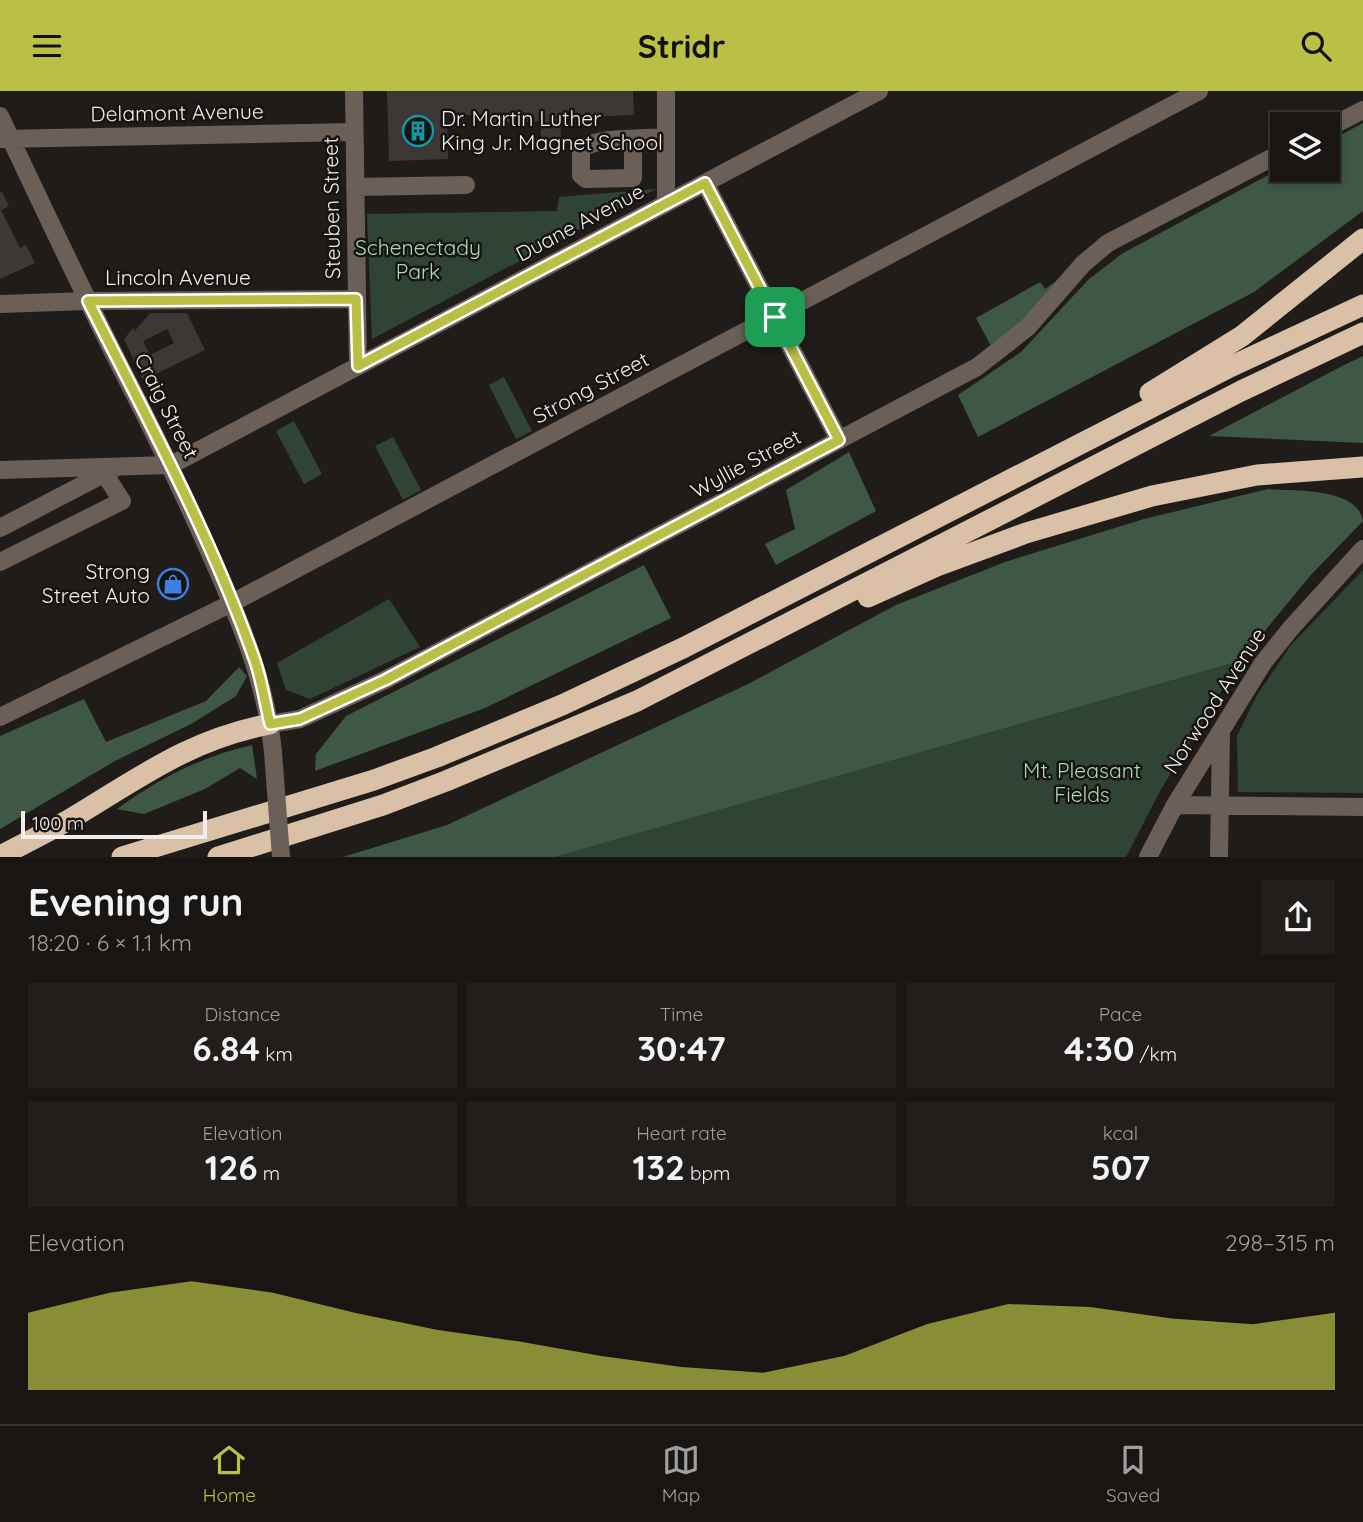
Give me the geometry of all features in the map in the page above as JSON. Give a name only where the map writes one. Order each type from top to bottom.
[{"type":"highway","points":[[940,516],[1234,341],[1363,239]]},
{"type":"highway","points":[[122,857],[348,788],[500,732],[625,677],[1271,347],[1363,305]]},
{"type":"highway","points":[[218,857],[383,804],[510,756],[637,701],[1241,391],[1363,334]]},
{"type":"highway","points":[[758,639],[856,603],[937,566],[1026,533],[1152,496],[1257,475],[1363,467]]},
{"type":"highway","points":[[0,856],[65,822],[175,755],[225,735],[270,724]]},
{"type":"street","name":"Steuben Street","points":[[354,91],[358,366]]},
{"type":"street","points":[[666,91],[666,204]]},
{"type":"street","name":"Duane Avenue","points":[[0,528],[112,470],[171,465],[879,91]]},
{"type":"street","name":"Strong Street","points":[[0,716],[232,603],[1199,91]]},
{"type":"street","points":[[1340,122],[1363,110]]},
{"type":"street","name":"Craig Street","points":[[0,115],[6,139],[171,465],[256,664],[270,724],[281,857]]},
{"type":"street","name":"Delamont Avenue","points":[[6,139],[354,132]]},
{"type":"street","points":[[633,139],[666,137]]},
{"type":"street","name":"Wyllie Street","points":[[270,724],[300,719],[385,680],[977,366],[1027,328],[1083,264],[1108,243],[1270,159]]},
{"type":"street","points":[[705,183],[839,440]]},
{"type":"street","points":[[355,187],[466,185]]},
{"type":"street","name":"Lincoln Avenue","points":[[0,304],[356,299]]},
{"type":"street","points":[[0,470],[112,470],[122,501],[0,562]]},
{"type":"street","name":"Norwood Avenue","points":[[1148,857],[1175,805],[1248,683],[1276,645],[1363,549]]},
{"type":"street","points":[[1219,857],[1221,729]]},
{"type":"street","points":[[1175,805],[1363,807]]},
{"type":"green space","points":[[1363,123],[1363,211],[1254,292],[978,437],[958,395],[1021,352],[1089,279],[1123,253],[1270,174],[1270,182],[1340,182],[1340,135]]},
{"type":"green space","name":"Schenectady Park","points":[[656,189],[372,339],[367,214],[557,211],[559,197]]},
{"type":"green space","points":[[1068,273],[1016,329],[991,346],[976,318],[1040,282],[1045,289]]},
{"type":"green space","points":[[1363,356],[1363,443],[1209,436],[1344,365]]},
{"type":"green space","points":[[504,377],[532,431],[516,439],[489,385]]},
{"type":"green space","points":[[294,421],[322,474],[304,484],[276,431]]},
{"type":"green space","points":[[393,437],[421,490],[403,500],[375,446]]},
{"type":"green space","points":[[849,452],[876,511],[776,565],[765,544],[795,529],[786,490]]},
{"type":"green space","points":[[1268,489],[1337,496],[1358,510],[1363,521],[1310,576],[1240,661],[555,857],[343,857],[447,825],[748,684],[896,605],[1005,562],[1144,519]]},
{"type":"green space","points":[[644,565],[671,618],[485,708],[315,771],[316,754],[346,716]]},
{"type":"green space","points":[[1363,570],[1363,793],[1238,792],[1237,736],[1257,695],[1291,645]]},
{"type":"green space","points":[[389,599],[420,647],[310,699],[286,690],[277,663]]},
{"type":"green space","name":"Mt. Pleasant Fields","points":[[1240,661],[1160,791],[1126,857],[555,857]]},
{"type":"green space","points":[[239,667],[247,676],[236,696],[193,723],[115,761],[0,829],[0,736],[84,699],[106,742],[206,701]]},
{"type":"green space","points":[[252,745],[257,779],[240,768],[205,789],[144,814],[117,809],[181,770]]},
{"type":"building","name":"Dr. Martin Luther King Jr. Magnet School","points":[[387,91],[633,91],[634,115],[560,118],[561,140],[541,141],[541,121],[494,123],[494,114],[447,116],[448,159],[389,161]]},
{"type":"building","points":[[2,192],[9,206],[1,210],[20,248],[26,245],[35,263],[0,279],[0,193]]},
{"type":"building","points":[[150,313],[187,313],[205,350],[143,380],[124,339],[133,328],[135,331]],"holes":[[[167,329],[174,343],[150,355],[143,341]]]},
{"type":"place","name":"Dr. Martin Luther King Jr. Magnet School","points":[[418,131]]},
{"type":"place","name":"Strong Street Auto","points":[[173,584]]},
{"type":"route","points":[[705,183],[775,317],[839,440],[385,680],[300,719],[270,724],[256,664],[232,603],[171,465],[88,301],[356,299],[358,366],[705,183]]}]
